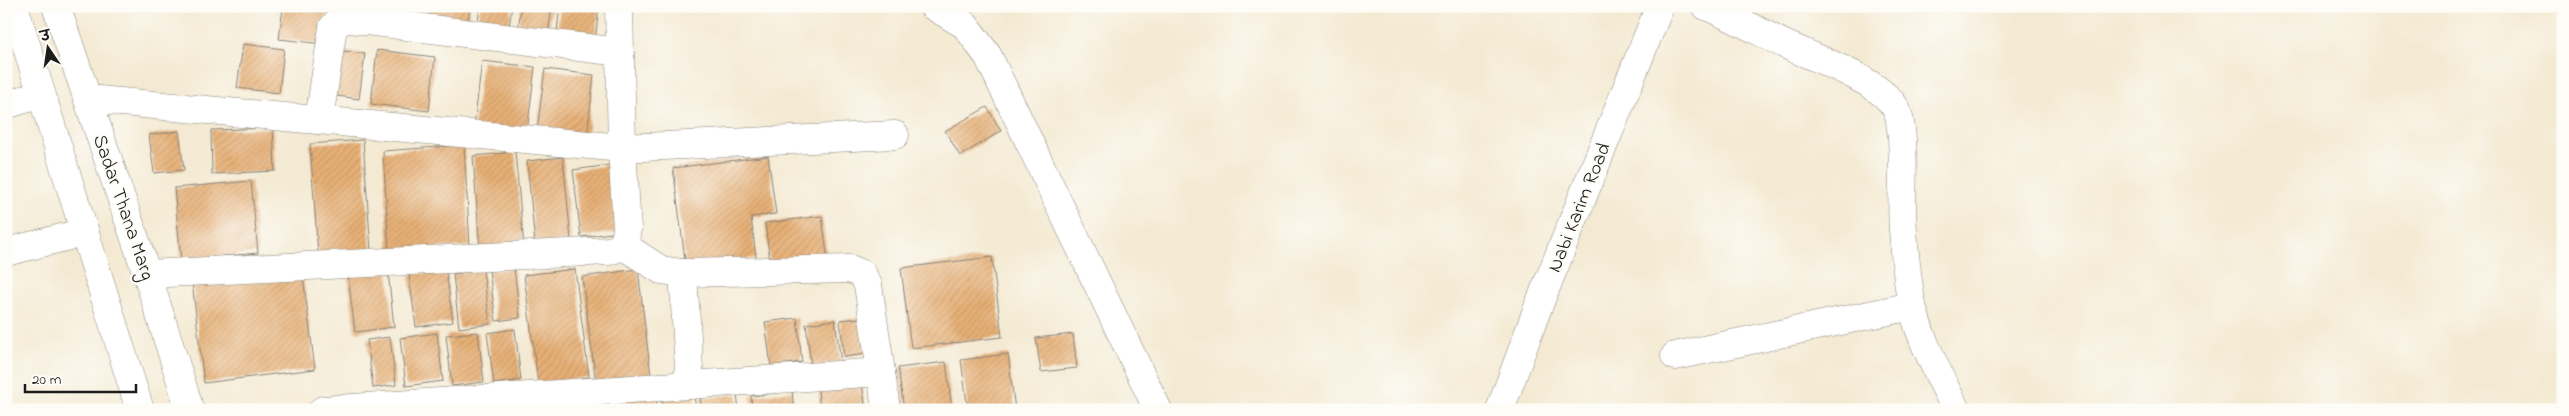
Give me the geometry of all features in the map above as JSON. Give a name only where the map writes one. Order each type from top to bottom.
[{"type":"street","points":[[14,6],[140,410]]},
{"type":"street","name":"Sadar Thana Marg","points":[[56,6],[148,274],[190,410]]},
{"type":"street","points":[[619,6],[622,148],[627,229],[624,246]]},
{"type":"street","points":[[933,6],[965,25],[988,56],[1158,410]]},
{"type":"street","name":"Nabi Karim Road","points":[[1500,410],[1538,307],[1660,6]]},
{"type":"street","points":[[1706,6],[1734,17],[1784,44],[1851,75],[1880,91],[1896,108],[1902,137],[1902,230],[1912,306],[1933,362],[1956,410]]},
{"type":"street","points":[[319,120],[333,28],[339,21],[350,18],[620,52]]},
{"type":"street","points":[[6,105],[41,94]]},
{"type":"street","points":[[88,99],[622,148],[895,135]]},
{"type":"street","points":[[6,252],[85,232]]},
{"type":"street","points":[[148,274],[609,251],[624,246]]},
{"type":"street","points":[[624,246],[661,270],[683,273],[850,269],[862,274],[868,285],[886,410]]},
{"type":"street","points":[[683,273],[690,385]]},
{"type":"street","points":[[1675,356],[1912,306]]},
{"type":"street","points":[[324,410],[881,372]]},
{"type":"building","points":[[429,6],[470,6],[467,30],[427,25]]},
{"type":"building","points":[[480,6],[512,6],[508,34],[477,30]]},
{"type":"building","points":[[521,6],[552,6],[548,35],[518,31]]},
{"type":"building","points":[[560,6],[599,6],[595,43],[556,39]]},
{"type":"building","points":[[283,7],[327,13],[323,44],[279,39]]},
{"type":"building","points":[[243,44],[284,49],[279,93],[237,88]]},
{"type":"building","points":[[336,50],[365,54],[359,99],[330,95]]},
{"type":"building","points":[[377,50],[435,57],[429,111],[371,104]]},
{"type":"building","points":[[482,61],[535,67],[527,132],[474,126]]},
{"type":"building","points":[[545,69],[594,75],[587,137],[537,131]]},
{"type":"building","points":[[987,107],[1001,131],[960,156],[945,131]]},
{"type":"building","points":[[273,128],[275,171],[212,174],[211,130]]},
{"type":"building","points":[[179,131],[184,170],[154,173],[149,135]]},
{"type":"building","points":[[363,140],[371,251],[318,255],[310,144]]},
{"type":"building","points":[[464,145],[470,246],[389,251],[383,151]]},
{"type":"building","points":[[515,152],[524,246],[480,249],[473,156]]},
{"type":"building","points":[[768,156],[776,214],[751,217],[756,258],[686,267],[673,168]]},
{"type":"building","points":[[563,157],[571,240],[535,244],[527,161]]},
{"type":"building","points":[[610,165],[619,232],[581,237],[573,170]]},
{"type":"building","points":[[251,181],[258,253],[181,260],[174,188]]},
{"type":"building","points":[[822,216],[828,262],[771,270],[765,223]]},
{"type":"building","points":[[992,257],[1002,337],[911,348],[901,268]]},
{"type":"building","points":[[302,268],[315,369],[204,383],[192,282]]},
{"type":"building","points":[[514,268],[520,318],[496,321],[489,271]]},
{"type":"building","points":[[575,269],[589,377],[538,384],[524,275]]},
{"type":"building","points":[[638,269],[651,376],[596,383],[582,277]]},
{"type":"building","points":[[483,270],[490,324],[459,328],[453,274]]},
{"type":"building","points":[[388,271],[394,327],[355,332],[348,276]]},
{"type":"building","points":[[446,271],[453,322],[416,327],[409,275]]},
{"type":"building","points":[[868,317],[873,353],[844,357],[840,320]]},
{"type":"building","points":[[797,318],[802,362],[771,366],[765,322]]},
{"type":"building","points":[[835,320],[841,362],[811,366],[806,324]]},
{"type":"building","points":[[515,329],[521,380],[494,384],[487,333]]},
{"type":"building","points":[[478,332],[484,382],[452,386],[446,335]]},
{"type":"building","points":[[437,333],[443,381],[406,386],[400,338]]},
{"type":"building","points":[[1073,334],[1077,368],[1041,372],[1036,338]]},
{"type":"building","points":[[390,337],[396,385],[373,388],[367,340]]},
{"type":"building","points":[[1008,354],[1015,410],[968,410],[961,360]]},
{"type":"building","points":[[946,362],[952,410],[904,410],[898,368]]},
{"type":"building","points":[[862,384],[866,410],[820,410],[818,389]]},
{"type":"building","points":[[792,391],[794,410],[752,410],[751,396]]},
{"type":"building","points":[[737,394],[739,410],[702,410],[700,398]]},
{"type":"building","points":[[694,395],[696,410],[664,410],[662,399]]},
{"type":"building","points":[[656,396],[657,410],[611,410],[610,402]]},
{"type":"building","points":[[592,402],[593,410],[556,410],[556,407]]}]
